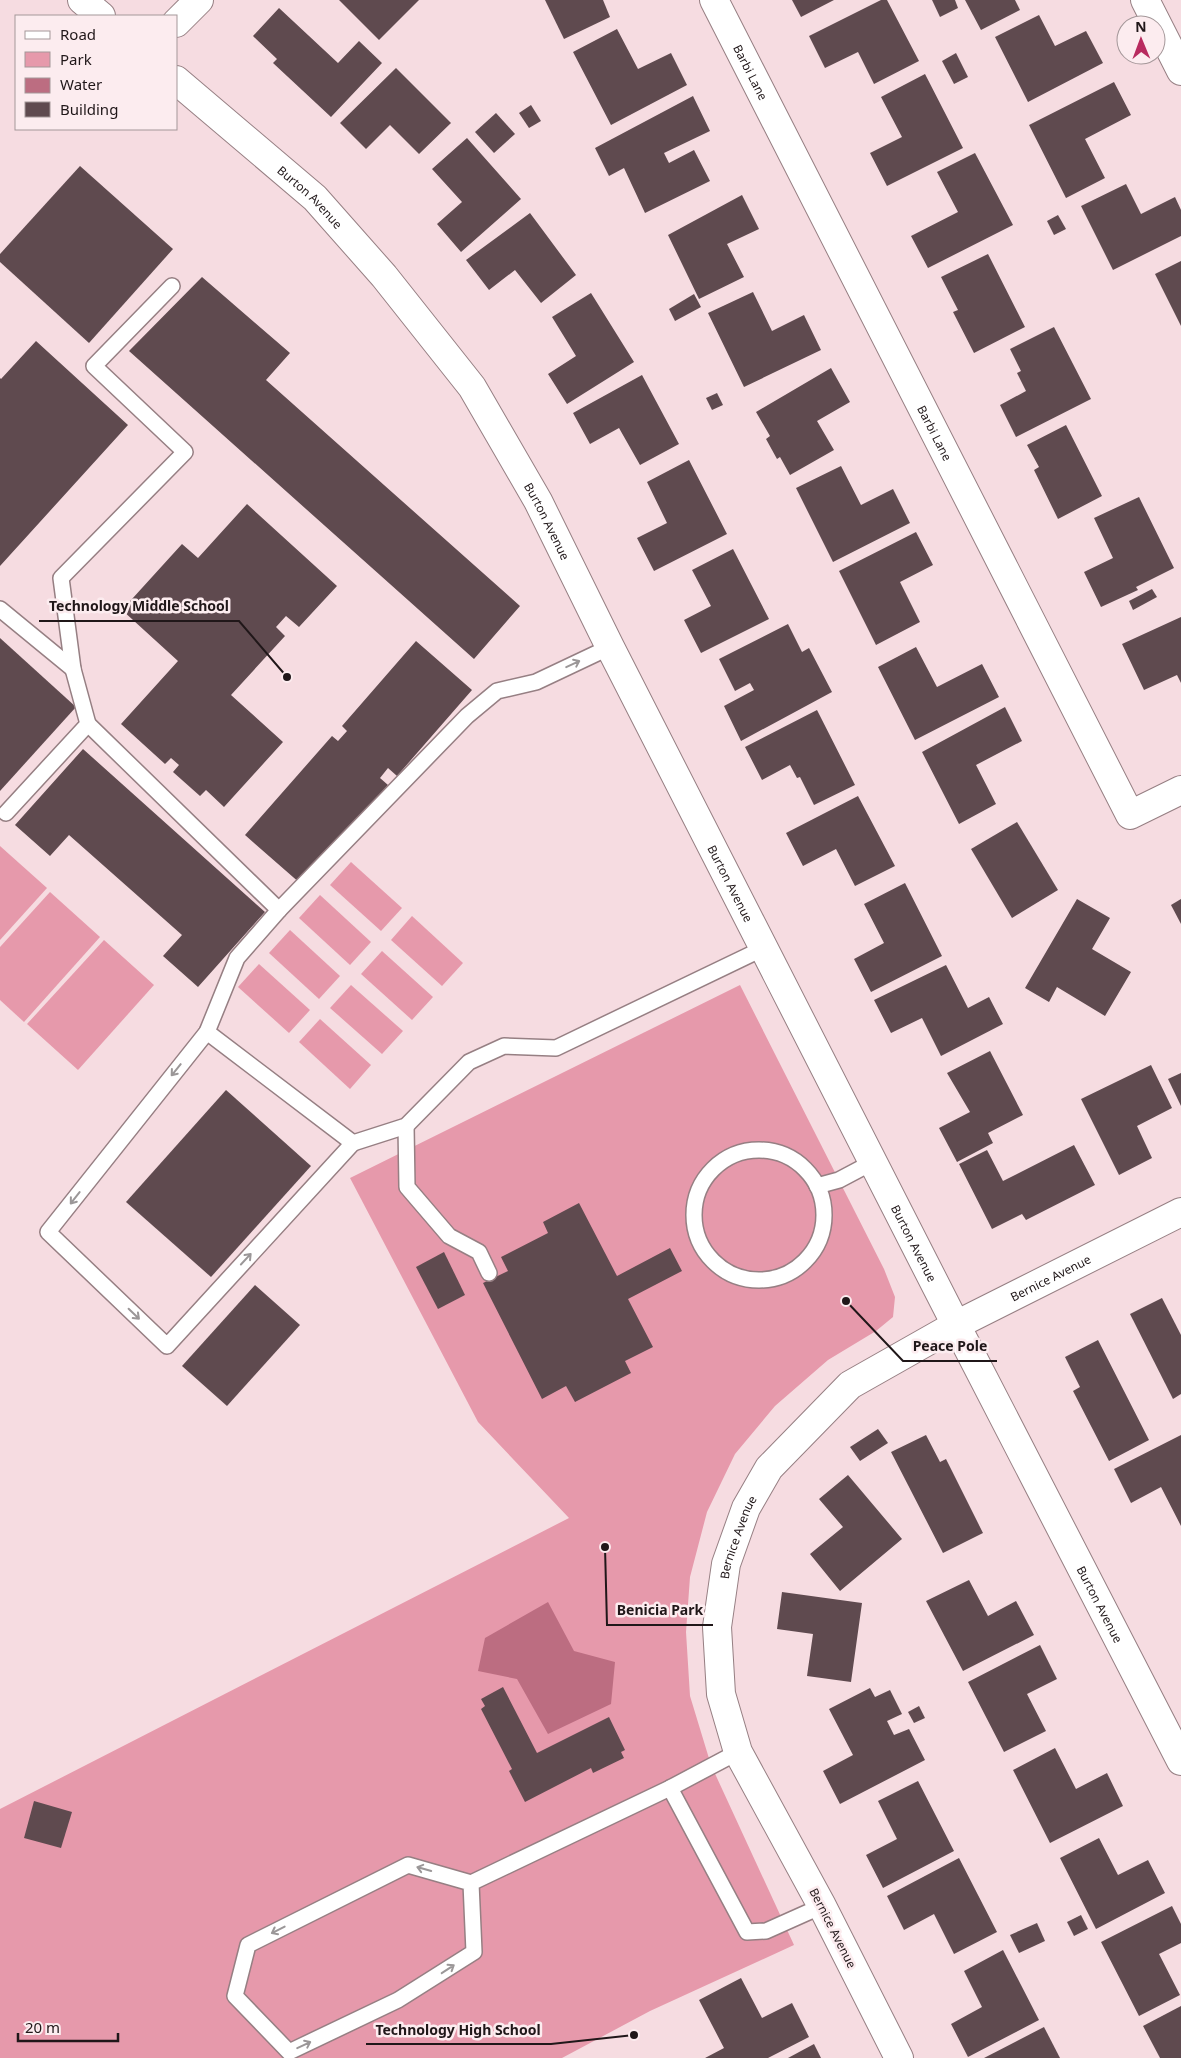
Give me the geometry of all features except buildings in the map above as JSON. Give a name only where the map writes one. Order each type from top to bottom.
[{"type":"street","points":[[82,0],[100,15]]},
{"type":"street","points":[[178,21],[199,0]]},
{"type":"street","name":"Barbi Lane","points":[[714,0],[1130,816],[1181,790]]},
{"type":"street","points":[[1145,0],[1181,71]]},
{"type":"street","name":"Burton Avenue","points":[[178,82],[315,198],[384,276],[472,386],[538,501],[610,647],[1181,1761]]},
{"type":"street","name":"Bernice Avenue","points":[[899,2058],[822,1906],[738,1752],[721,1694],[717,1627],[726,1564],[746,1508],[769,1468],[850,1385],[956,1324],[1181,1212]]},
{"type":"lane","points":[[172,286],[94,366],[185,452],[61,578],[74,669],[88,724],[279,910]]},
{"type":"lane","points":[[0,609],[74,669]]},
{"type":"lane","points":[[610,647],[536,682],[497,691],[467,716],[279,910],[237,958],[207,1032],[48,1232],[167,1346],[353,1143],[406,1126],[469,1062],[504,1046],[556,1048],[764,948]]},
{"type":"lane","points":[[6,813],[88,724]]},
{"type":"lane","points":[[207,1032],[353,1143]]},
{"type":"lane","points":[[406,1126],[408,1187],[449,1236],[479,1252],[489,1273]]},
{"type":"lane","points":[[746,1151],[774,1152],[788,1157],[805,1169],[817,1186],[824,1207],[822,1230],[814,1250],[800,1267],[780,1277],[758,1281],[736,1277],[717,1266],[703,1250],[695,1231],[693,1210],[696,1196],[710,1172],[727,1158],[746,1151]]},
{"type":"lane","points":[[817,1186],[839,1180],[874,1162]]},
{"type":"lane","points":[[471,1883],[474,1952],[398,2000],[289,2052],[236,1996],[248,1945],[408,1865],[471,1883],[670,1788],[738,1752]]},
{"type":"lane","points":[[670,1788],[747,1932],[766,1931],[822,1906]]},
{"type":"green space","points":[[0,846],[47,888],[0,940]]},
{"type":"green space","points":[[351,862],[402,908],[381,931],[330,885]]},
{"type":"green space","points":[[50,892],[100,937],[24,1022],[0,1000],[0,947]]},
{"type":"green space","points":[[320,895],[371,942],[350,965],[299,918]]},
{"type":"green space","points":[[412,916],[463,963],[442,986],[391,940]]},
{"type":"green space","points":[[290,930],[340,976],[319,999],[269,953]]},
{"type":"green space","points":[[104,940],[154,985],[78,1070],[27,1024]]},
{"type":"green space","points":[[382,951],[433,997],[412,1020],[361,974]]},
{"type":"green space","points":[[259,964],[310,1010],[289,1033],[238,987]]},
{"type":"green space","points":[[351,985],[403,1031],[382,1054],[330,1008]]},
{"type":"green space","points":[[740,985],[884,1269],[895,1297],[893,1317],[876,1331],[828,1360],[775,1406],[735,1454],[707,1512],[690,1577],[686,1632],[690,1696],[711,1765],[794,1945],[650,2011],[562,2058],[0,2058],[0,1809],[569,1518],[478,1422],[350,1178]]},
{"type":"green space","points":[[320,1019],[371,1065],[350,1089],[299,1042]]},
{"type":"water","points":[[548,1602],[574,1651],[615,1662],[611,1704],[548,1734],[517,1679],[478,1671],[485,1638]]},
{"type":"place","name":"Technology Middle School","points":[[287,677]]},
{"type":"place","name":"Peace Pole","points":[[846,1301]]},
{"type":"place","name":"Benicia Park","points":[[605,1547]]},
{"type":"place","name":"Technology High School","points":[[634,2035]]}]
